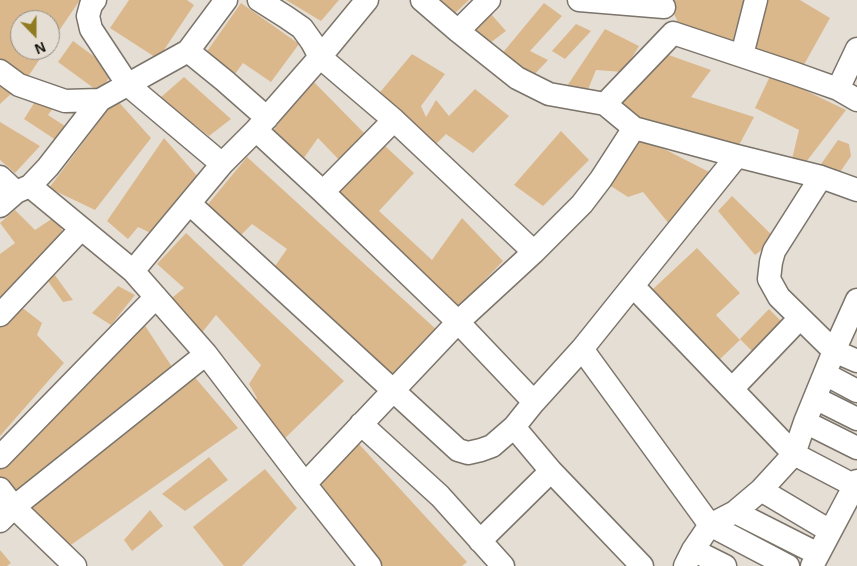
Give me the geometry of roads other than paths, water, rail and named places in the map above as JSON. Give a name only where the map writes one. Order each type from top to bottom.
[{"type":"street","points":[[95,0],[91,5],[88,16],[91,29],[128,85],[222,164]]},
{"type":"street","points":[[226,0],[188,51],[100,100],[48,167],[11,191],[81,229],[133,271],[206,354],[370,566]]},
{"type":"street","points":[[259,0],[302,28],[320,57],[394,120],[534,252]]},
{"type":"street","points":[[133,271],[222,164],[262,124],[367,0]]},
{"type":"street","points":[[422,0],[516,78],[549,94],[605,104],[634,128],[821,177],[857,190]]},
{"type":"street","points":[[458,31],[489,0]]},
{"type":"street","points":[[579,0],[664,4],[673,33]]},
{"type":"street","points":[[742,55],[756,0]]},
{"type":"street","points":[[605,104],[673,33]]},
{"type":"street","points":[[673,33],[742,55],[847,94],[857,49]]},
{"type":"street","points":[[188,51],[225,81],[323,192],[458,322],[534,402]]},
{"type":"street","points":[[0,71],[19,85],[65,101],[100,100]]},
{"type":"street","points":[[323,192],[394,120]]},
{"type":"street","points":[[305,484],[458,322],[534,252],[582,204],[601,179],[634,128]]},
{"type":"street","points":[[190,204],[458,450],[468,453],[492,446],[514,427],[582,349],[737,156]]},
{"type":"street","points":[[821,177],[774,251],[769,279],[779,297],[834,351],[857,361]]},
{"type":"street","points":[[0,315],[81,229]]},
{"type":"street","points":[[632,286],[794,454],[856,485],[815,560],[735,512]]},
{"type":"street","points":[[0,457],[156,297]]},
{"type":"street","points":[[725,566],[689,558],[710,525],[735,512],[761,490],[794,454],[834,351],[857,300]]},
{"type":"street","points":[[732,389],[800,318]]},
{"type":"street","points":[[582,349],[710,525],[788,566]]},
{"type":"street","points":[[7,514],[206,354]]},
{"type":"street","points":[[825,374],[857,391]]},
{"type":"street","points":[[815,398],[857,419]]},
{"type":"street","points":[[805,422],[857,448]]},
{"type":"street","points":[[361,424],[440,496],[503,566]]},
{"type":"street","points":[[514,427],[552,471],[642,566]]},
{"type":"street","points":[[480,541],[552,471]]},
{"type":"street","points":[[0,489],[7,514],[75,566]]},
{"type":"street","points":[[761,490],[830,531]]}]
